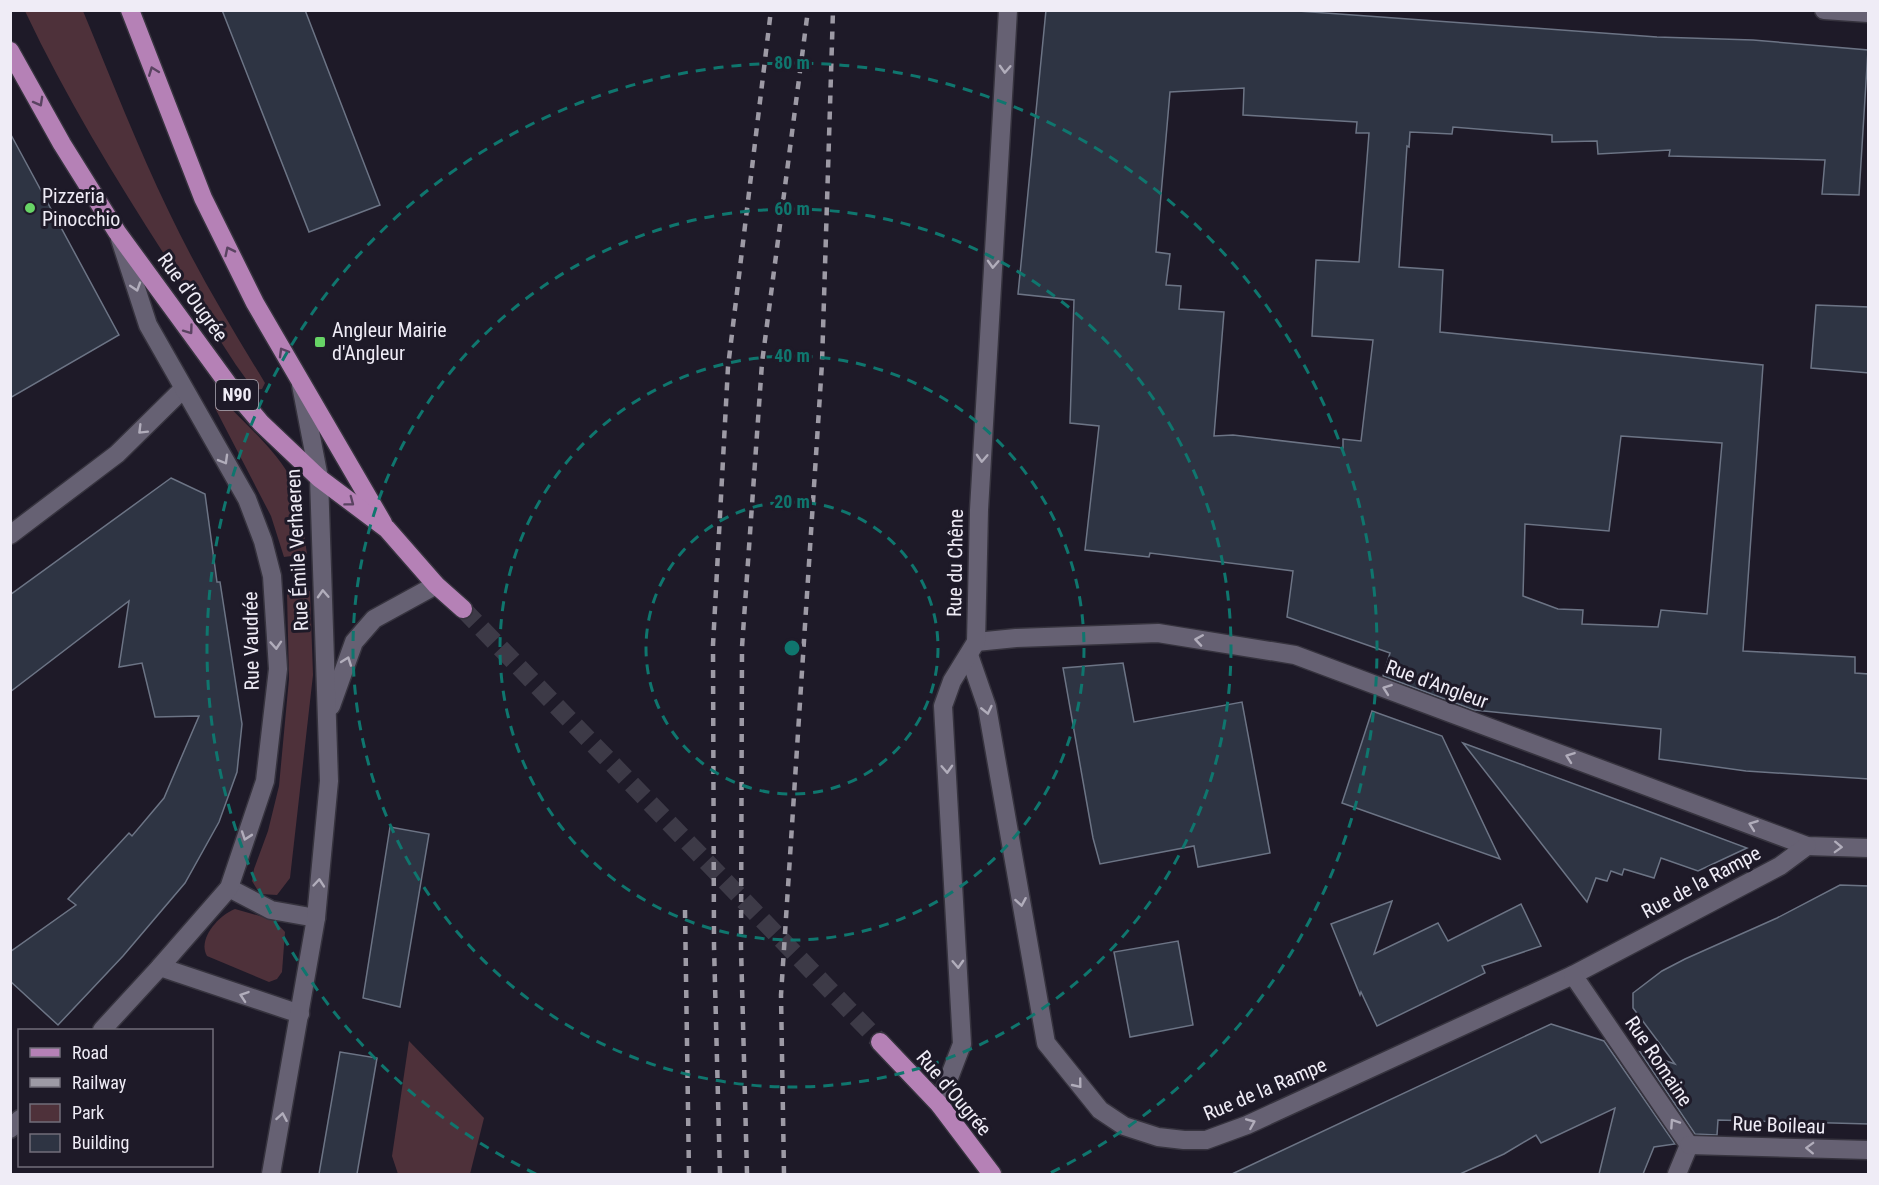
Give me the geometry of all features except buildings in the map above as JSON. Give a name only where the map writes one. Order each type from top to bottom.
[{"type":"main road","name":"Rue d'Ougrée","points":[[130,10],[203,198],[255,303],[387,529],[436,585],[463,609]]},
{"type":"main road","name":"Rue d'Ougrée","points":[[10,51],[117,232],[228,384],[261,423],[319,478],[387,529]]},
{"type":"main road","name":"Rue d'Ougrée","points":[[880,1042],[939,1104],[992,1174]]},
{"type":"street","name":"Rue du Chêne","points":[[973,648],[1008,10]]},
{"type":"street","points":[[1824,10],[1869,13]]},
{"type":"street","name":"Rue Vaudrée","points":[[103,1029],[229,888],[265,781],[278,669],[272,576],[263,541],[247,500],[148,325],[117,232]]},
{"type":"street","name":"Rue Émile Verhaeren","points":[[271,1174],[316,918],[329,781],[319,478],[301,383]]},
{"type":"street","points":[[10,535],[117,454],[183,389]]},
{"type":"street","name":"Rue Émile Verhaeren","points":[[327,716],[354,642],[374,619],[436,585]]},
{"type":"street","name":"Rue d'Angleur","points":[[973,648],[1016,638],[1158,633],[1295,655],[1807,846],[1869,848]]},
{"type":"street","name":"Rue de la Rampe","points":[[973,648],[987,706],[1046,1043],[1100,1110],[1124,1126],[1158,1137],[1206,1140],[1247,1125],[1573,975],[1780,866],[1807,846]]},
{"type":"street","points":[[939,1104],[962,1044],[943,705],[952,681],[973,648]]},
{"type":"street","points":[[229,888],[271,910],[316,918]]},
{"type":"street","points":[[160,967],[300,1014]]},
{"type":"street","name":"Rue Romaine","points":[[1573,975],[1689,1145]]},
{"type":"street","points":[[1677,1174],[1689,1145]]},
{"type":"street","name":"Rue Boileau","points":[[1689,1145],[1869,1150]]},
{"type":"green space","points":[[25,11],[83,11],[157,187],[203,277],[265,383],[262,389],[254,390],[236,365],[152,235],[72,103]]},
{"type":"green space","points":[[223,400],[270,449],[292,481],[302,517],[307,554],[284,557],[271,516],[215,408],[217,402]]},
{"type":"green space","points":[[310,591],[313,675],[290,878],[277,895],[260,894],[252,881],[279,786],[289,679],[287,593]]},
{"type":"green space","points":[[235,909],[274,920],[285,932],[282,972],[277,979],[269,982],[207,956],[205,942],[211,928],[222,916]]},
{"type":"green space","points":[[409,1041],[484,1118],[470,1174],[398,1174],[392,1156]]},
{"type":"tunnel","points":[[463,609],[880,1042]]},
{"type":"railway","points":[[720,1174],[714,946],[713,645],[728,367],[771,10]]},
{"type":"railway","points":[[747,1174],[741,947],[742,647],[762,363],[808,10]]},
{"type":"railway","points":[[784,1174],[781,995],[822,363],[833,10]]},
{"type":"railway","points":[[685,910],[689,1174]]},
{"type":"place","name":"Pizzeria Pinocchio","points":[[30,208]]},
{"type":"place","name":"Angleur Mairie d'Angleur","points":[[320,342]]}]
